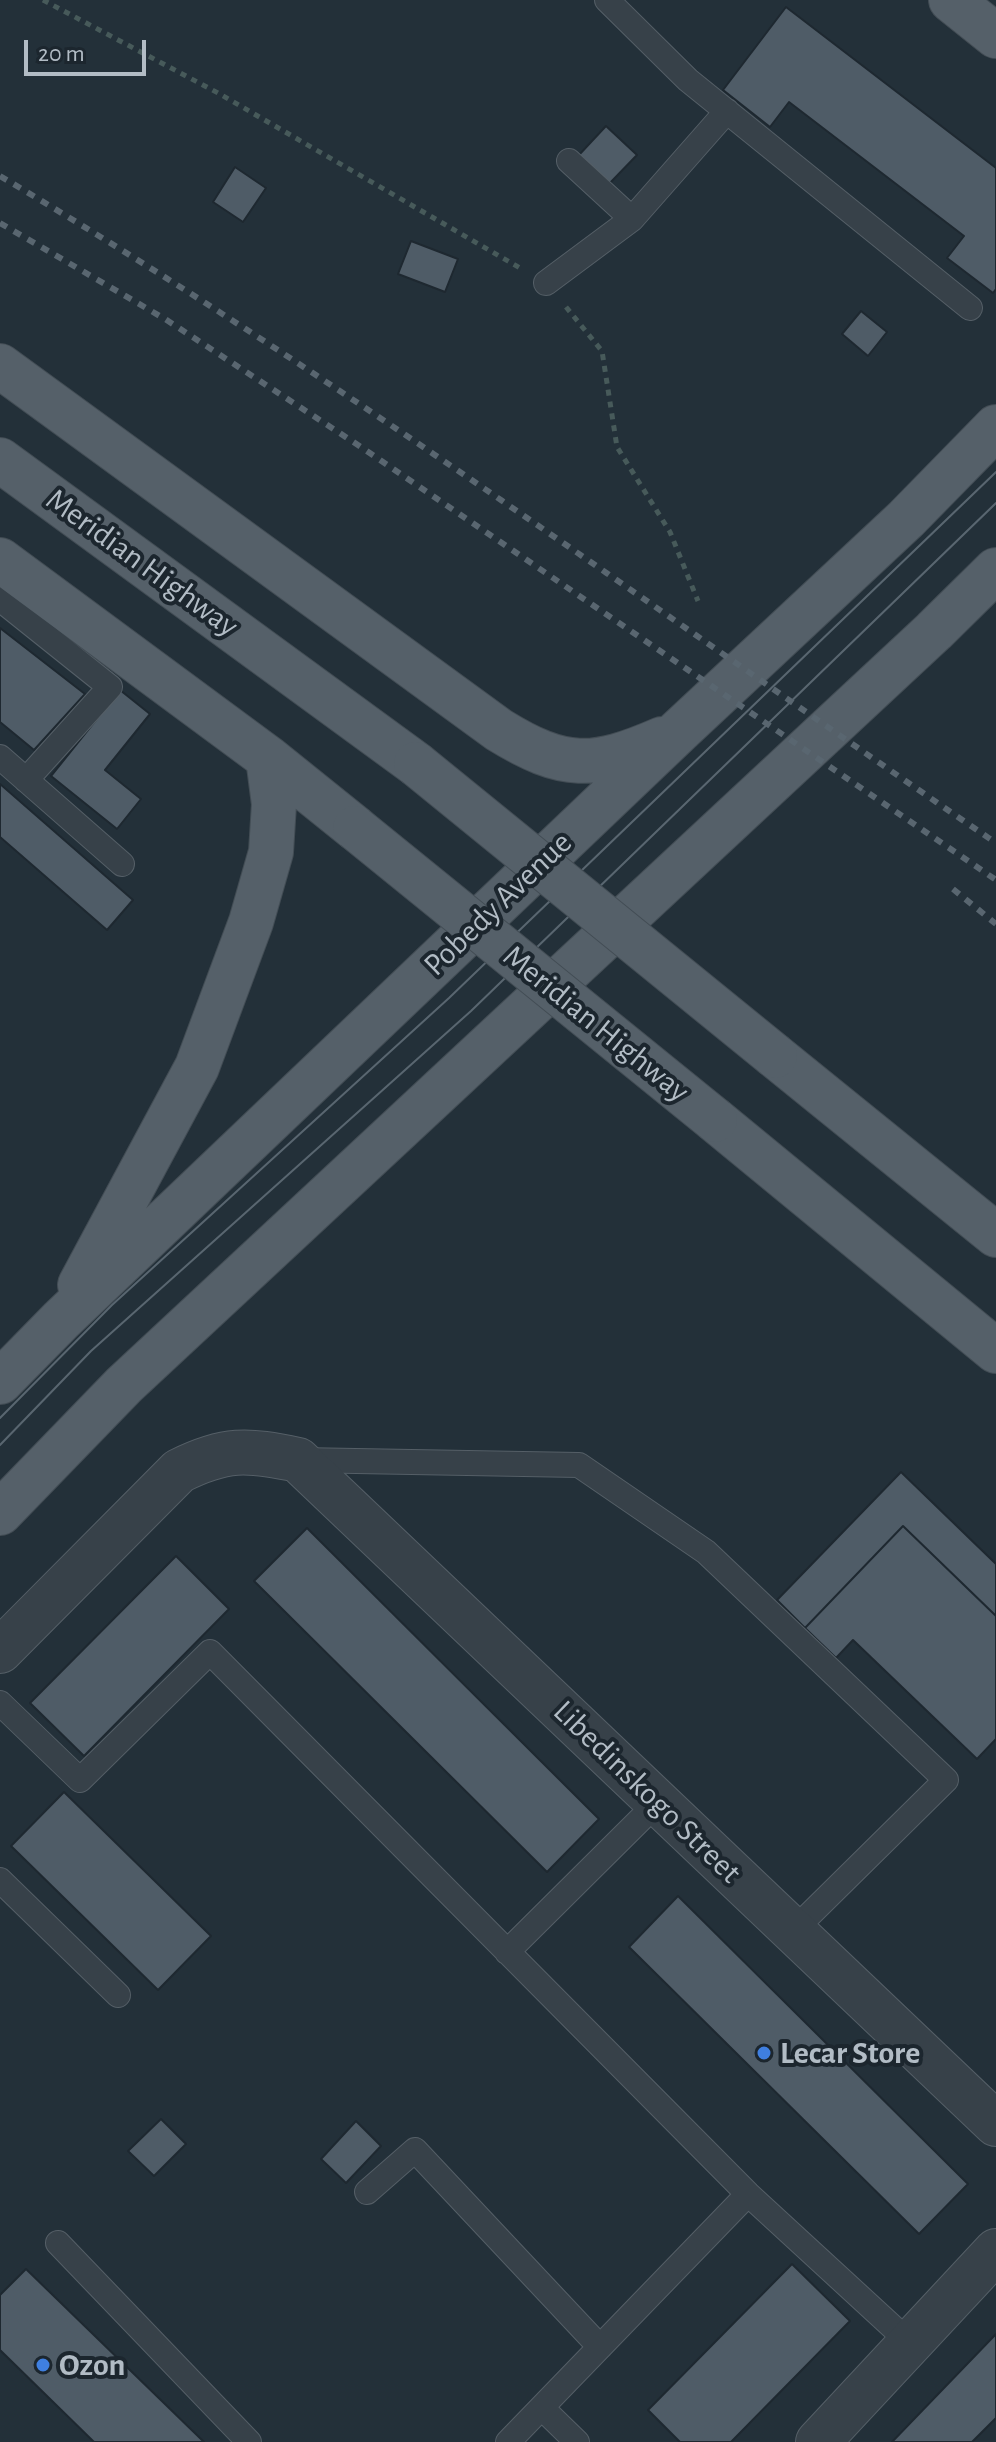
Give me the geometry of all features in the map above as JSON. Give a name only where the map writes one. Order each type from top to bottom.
[{"type":"main road","points":[[951,0],[996,36]]},
{"type":"main road","points":[[0,366],[486,721],[531,750],[566,760],[594,762],[626,754],[679,731]]},
{"type":"main road","name":"Pobedy Avenue","points":[[0,1382],[61,1320],[679,731],[906,519],[996,427]]},
{"type":"main road","name":"Meridian Highway","points":[[0,460],[416,764],[996,1235]]},
{"type":"main road","name":"Meridian Highway","points":[[0,560],[268,758],[996,1351]]},
{"type":"main road","points":[[0,1513],[124,1385],[996,570]]},
{"type":"main road","points":[[61,1320],[197,1067],[251,922],[271,852],[274,804],[268,758]]},
{"type":"street","points":[[0,1651],[179,1471],[207,1457],[255,1451],[298,1460]]},
{"type":"street","name":"Libedinskogo Street","points":[[298,1460],[996,2124]]},
{"type":"street","points":[[818,2442],[996,2251]]},
{"type":"lane","points":[[607,0],[688,80],[970,308]]},
{"type":"lane","points":[[546,283],[632,219],[727,111]]},
{"type":"lane","points":[[569,161],[632,219]]},
{"type":"lane","points":[[0,599],[110,687],[26,780]]},
{"type":"lane","points":[[0,757],[122,864]]},
{"type":"lane","points":[[298,1460],[579,1465],[706,1552],[946,1780],[793,1931]]},
{"type":"lane","points":[[0,1703],[80,1780],[210,1652],[748,2194],[910,2343]]},
{"type":"lane","points":[[507,1952],[658,1802]]},
{"type":"lane","points":[[0,1880],[118,1995]]},
{"type":"lane","points":[[367,2192],[415,2150],[600,2347]]},
{"type":"lane","points":[[508,2442],[748,2194]]},
{"type":"lane","points":[[58,2243],[249,2442]]},
{"type":"lane","points":[[542,2408],[577,2442]]},
{"type":"path","points":[[43,0],[218,93],[546,283],[602,351],[617,447],[670,532],[698,601]]},
{"type":"building","points":[[786,7],[996,168],[996,289],[993,293],[947,258],[964,236],[789,102],[770,127],[723,90]]},
{"type":"building","points":[[606,126],[637,155],[608,185],[578,156]]},
{"type":"building","points":[[235,167],[266,188],[243,222],[213,202]]},
{"type":"building","points":[[411,241],[458,259],[445,292],[398,274]]},
{"type":"building","points":[[861,311],[887,332],[868,356],[842,334]]},
{"type":"building","points":[[0,628],[85,694],[34,750],[0,722]]},
{"type":"building","points":[[120,690],[150,714],[105,770],[141,799],[117,829],[51,776]]},
{"type":"building","points":[[0,784],[133,900],[107,930],[0,837]]},
{"type":"building","points":[[901,1472],[996,1564],[996,1616],[903,1526],[805,1628],[777,1600]]},
{"type":"building","points":[[903,1526],[996,1616],[996,1739],[977,1759],[853,1640],[836,1658],[805,1628]]},
{"type":"building","points":[[307,1528],[599,1819],[547,1872],[254,1581]]},
{"type":"building","points":[[176,1556],[229,1609],[84,1756],[30,1703]]},
{"type":"building","points":[[64,1792],[211,1936],[158,1990],[11,1846]]},
{"type":"building","points":[[678,1896],[968,2184],[919,2234],[629,1947]]},
{"type":"building","points":[[161,2119],[186,2144],[154,2176],[128,2151]]},
{"type":"building","points":[[356,2121],[381,2146],[346,2183],[321,2159]]},
{"type":"building","points":[[792,2264],[850,2321],[731,2442],[680,2442],[648,2410]]},
{"type":"building","points":[[26,2269],[204,2442],[94,2442],[0,2350],[0,2295]]},
{"type":"building","points":[[996,2334],[996,2418],[972,2442],[892,2442]]},
{"type":"tram line","points":[[0,1418],[112,1305],[449,998],[996,472]]},
{"type":"tram line","points":[[0,1445],[91,1351],[471,1011],[996,503]]},
{"type":"railway","points":[[0,176],[128,254],[379,417],[996,843]]},
{"type":"railway","points":[[0,223],[165,319],[364,449],[996,880]]},
{"type":"railway","points":[[953,889],[996,924]]},
{"type":"place","name":"Lecar Store","points":[[764,2053]]},
{"type":"place","name":"Ozon","points":[[43,2365]]}]
